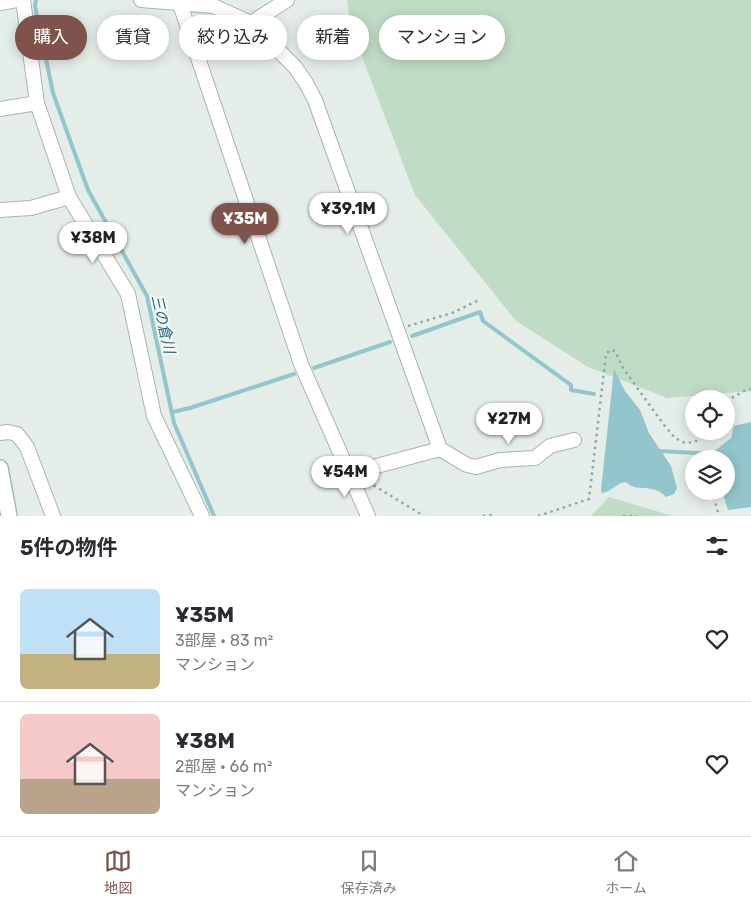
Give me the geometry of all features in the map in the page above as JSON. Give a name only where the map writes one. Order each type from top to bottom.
[{"type":"main road","points":[[0,468],[9,516]]},
{"type":"street","points":[[0,3],[17,0]]},
{"type":"street","points":[[23,0],[37,103],[69,197],[128,294],[154,416],[202,516]]},
{"type":"street","points":[[141,0],[212,6],[233,15]]},
{"type":"street","points":[[264,15],[287,0]]},
{"type":"street","points":[[180,4],[301,364],[354,470],[368,516]]},
{"type":"street","points":[[287,59],[306,83],[314,100],[440,449],[467,465],[476,467],[500,460],[535,458],[550,446],[574,440]]},
{"type":"street","points":[[0,109],[37,103]]},
{"type":"street","points":[[0,210],[31,208],[69,197]]},
{"type":"street","points":[[0,433],[17,434],[26,446],[53,516]]},
{"type":"street","points":[[354,470],[440,449]]},
{"type":"path","points":[[396,327],[422,323],[452,314],[481,299]]},
{"type":"path","points":[[538,516],[589,498],[606,354],[610,350],[615,351],[623,368],[675,438],[685,443],[697,440]]},
{"type":"path","points":[[735,396],[751,389]]},
{"type":"path","points":[[354,470],[369,483],[424,516]]},
{"type":"path","points":[[715,500],[719,516]]},
{"type":"path","points":[[483,516],[490,514],[493,516]]},
{"type":"path","points":[[623,516],[637,516]]},
{"type":"green space","points":[[347,0],[751,0],[751,391],[735,392],[735,390],[685,390],[685,396],[667,398],[588,367],[516,321],[415,195],[363,60],[369,60],[369,15],[349,15]]},
{"type":"green space","points":[[609,497],[673,516],[591,516]]},
{"type":"water","points":[[614,369],[625,391],[640,410],[649,433],[671,466],[677,488],[674,494],[666,497],[656,490],[636,487],[626,482],[602,493]]},
{"type":"water","points":[[751,422],[751,507],[728,510],[725,500],[735,500],[735,450],[716,450],[728,440],[735,440],[735,426]]},
{"type":"waterway","name":"三の倉川","points":[[36,0],[35,6],[53,93],[88,190],[147,296],[174,423],[214,516]]},
{"type":"waterway","points":[[412,336],[480,312],[483,321],[571,385],[571,390],[594,394]]},
{"type":"waterway","points":[[314,368],[390,342]]},
{"type":"waterway","points":[[172,412],[190,408],[294,374]]},
{"type":"waterway","points":[[659,451],[685,452]]}]
